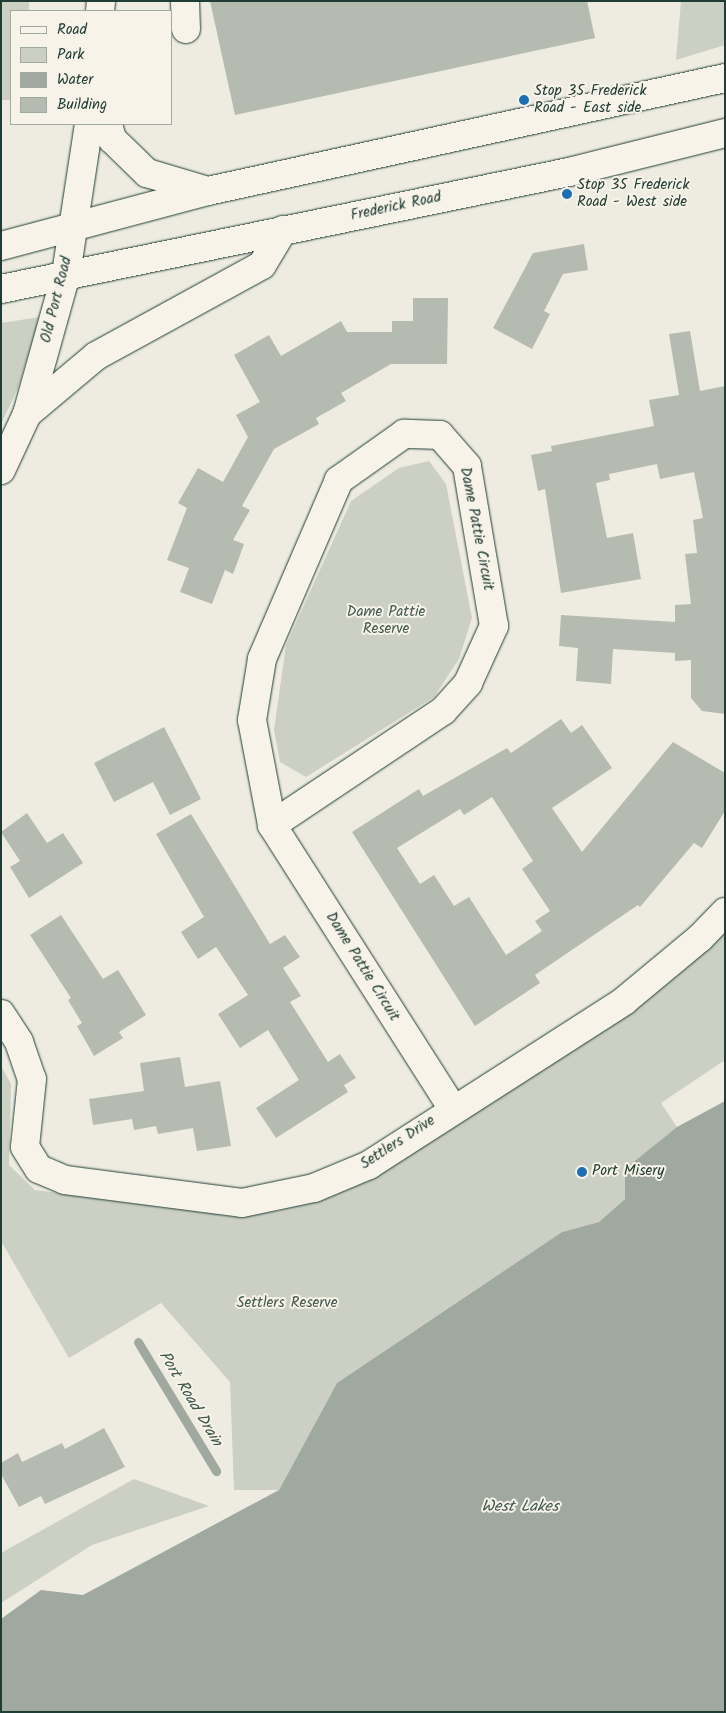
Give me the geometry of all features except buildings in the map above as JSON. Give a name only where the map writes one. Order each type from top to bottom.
[{"type":"main road","points":[[185,1],[186,29]]},
{"type":"main road","points":[[1,246],[73,225],[208,191],[724,82]]},
{"type":"main road","name":"Old Port Road","points":[[1,470],[28,414],[66,274],[73,225],[82,189],[89,125]]},
{"type":"main road","points":[[108,125],[112,139],[147,173],[208,191]]},
{"type":"main road","name":"Frederick Road","points":[[1,289],[66,274],[570,172],[725,133]]},
{"type":"main road","points":[[28,414],[96,356],[262,265],[283,230]]},
{"type":"main road","name":"Dame Pattie Circuit","points":[[272,826],[443,711],[468,684],[494,626],[467,466],[440,435],[404,434],[339,480],[262,659],[252,720],[272,826],[452,1108]]},
{"type":"main road","name":"Settlers Drive","points":[[1,1014],[18,1042],[32,1079],[25,1147],[39,1170],[64,1180],[242,1203],[314,1188],[369,1165],[452,1108],[624,1001],[700,938],[725,912]]},
{"type":"green space","points":[[1,1],[29,1],[29,10],[10,10],[10,100],[1,100]]},
{"type":"green space","points":[[681,1],[725,1],[725,45],[676,60]]},
{"type":"green space","points":[[40,317],[18,388],[1,424],[1,323]]},
{"type":"green space","name":"Dame Pattie Reserve","points":[[429,461],[446,484],[472,618],[459,659],[434,697],[306,777],[280,762],[274,730],[286,645],[351,501],[399,468]]},
{"type":"green space","name":"Settlers Reserve","points":[[725,932],[725,1060],[661,1103],[677,1127],[626,1169],[625,1199],[599,1222],[562,1232],[337,1383],[279,1490],[234,1490],[230,1382],[161,1303],[69,1358],[1,1241],[1,1066],[11,1084],[9,1165],[35,1190],[225,1214],[278,1211],[360,1184],[666,985]]},
{"type":"green space","points":[[134,1479],[209,1506],[92,1545],[1,1603],[1,1553]]},
{"type":"water","name":"West Lakes","points":[[725,1101],[725,1712],[1,1712],[1,1619],[41,1590],[83,1595],[279,1490],[337,1383],[562,1232],[599,1222],[625,1199],[625,1169],[677,1127]]},
{"type":"waterway","name":"Port Road Drain","points":[[138,1342],[216,1471]]},
{"type":"place","name":"Stop 35 Frederick Road - East side","points":[[524,100]]},
{"type":"place","name":"Stop 35 Frederick Road - West side","points":[[567,194]]},
{"type":"place","name":"Port Misery","points":[[582,1172]]}]
